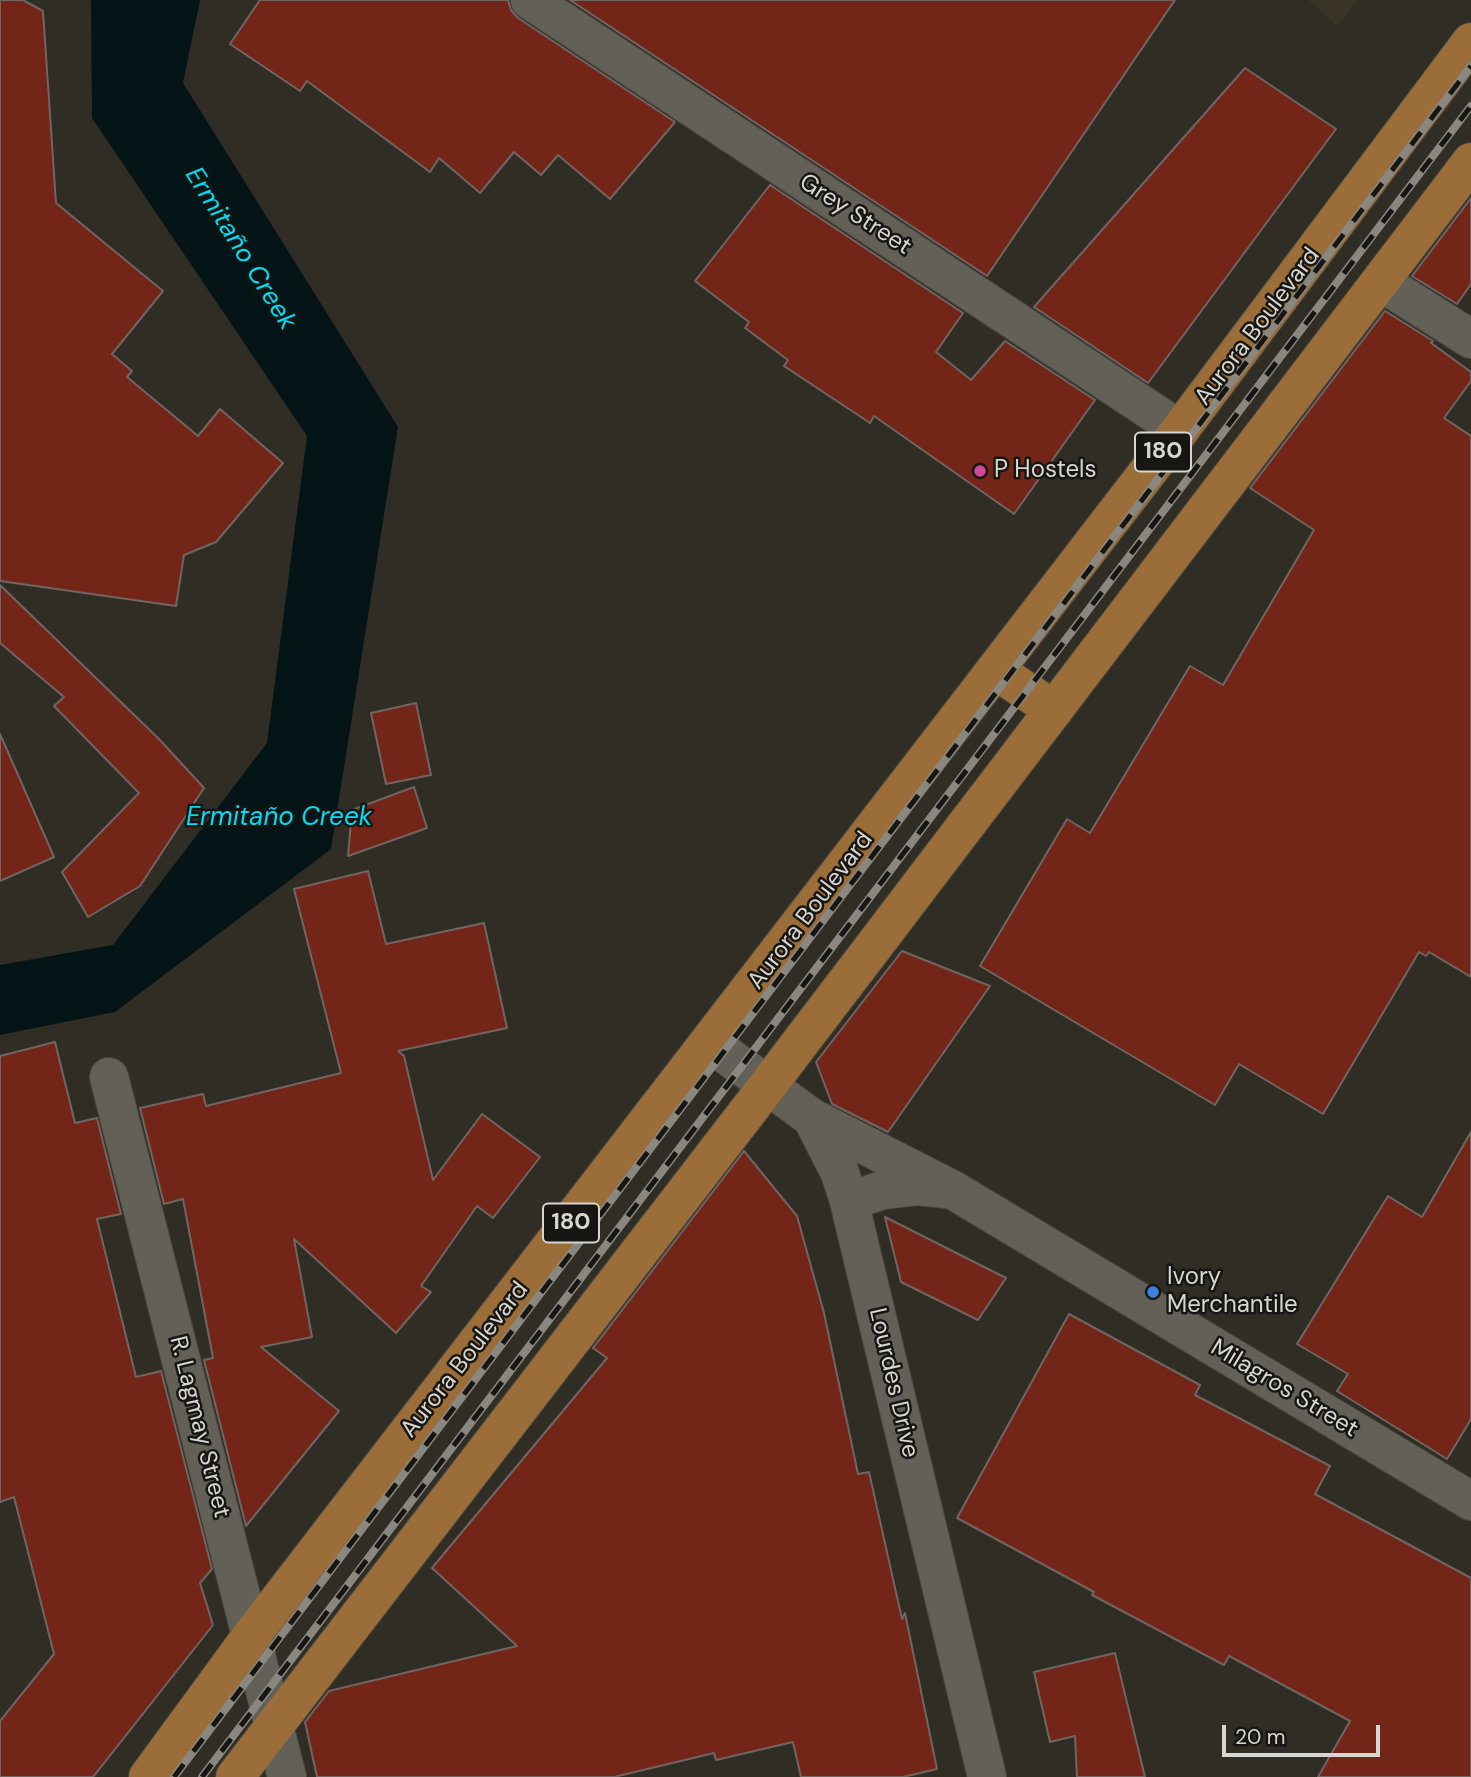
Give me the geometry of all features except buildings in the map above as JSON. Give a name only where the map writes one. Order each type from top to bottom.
[{"type":"main road","name":"Aurora Boulevard","points":[[148,1777],[252,1635],[1180,430],[1471,42]]},
{"type":"main road","name":"180","points":[[234,1777],[768,1085],[1471,162]]},
{"type":"main road","points":[[995,670],[1054,710]]},
{"type":"street","name":"Grey Street","points":[[530,0],[1180,430]]},
{"type":"street","points":[[1381,282],[1471,339]]},
{"type":"street","name":"Lourdes Drive","points":[[710,1043],[812,1118],[828,1145],[849,1201],[987,1777]]},
{"type":"street","name":"R. Lagmay Street","points":[[109,1077],[287,1777]]},
{"type":"street","name":"Milagros Street","points":[[812,1118],[953,1190],[1471,1502]]},
{"type":"street","name":"Milagros Street","points":[[849,1201],[883,1190],[918,1186],[953,1190]]},
{"type":"shaded area","points":[[1309,0],[1358,0],[1337,26]]},
{"type":"water","name":"Ermitaño Creek","points":[[91,0],[200,0],[183,83],[398,427],[331,849],[115,1012],[0,1035],[0,965],[113,945],[267,743],[307,436],[92,118]]},
{"type":"railway","points":[[174,1777],[1471,66]]},
{"type":"railway","points":[[202,1777],[1471,106]]},
{"type":"place","name":"P Hostels","points":[[980,471]]},
{"type":"place","name":"Ivory Merchantile","points":[[1153,1292]]}]
